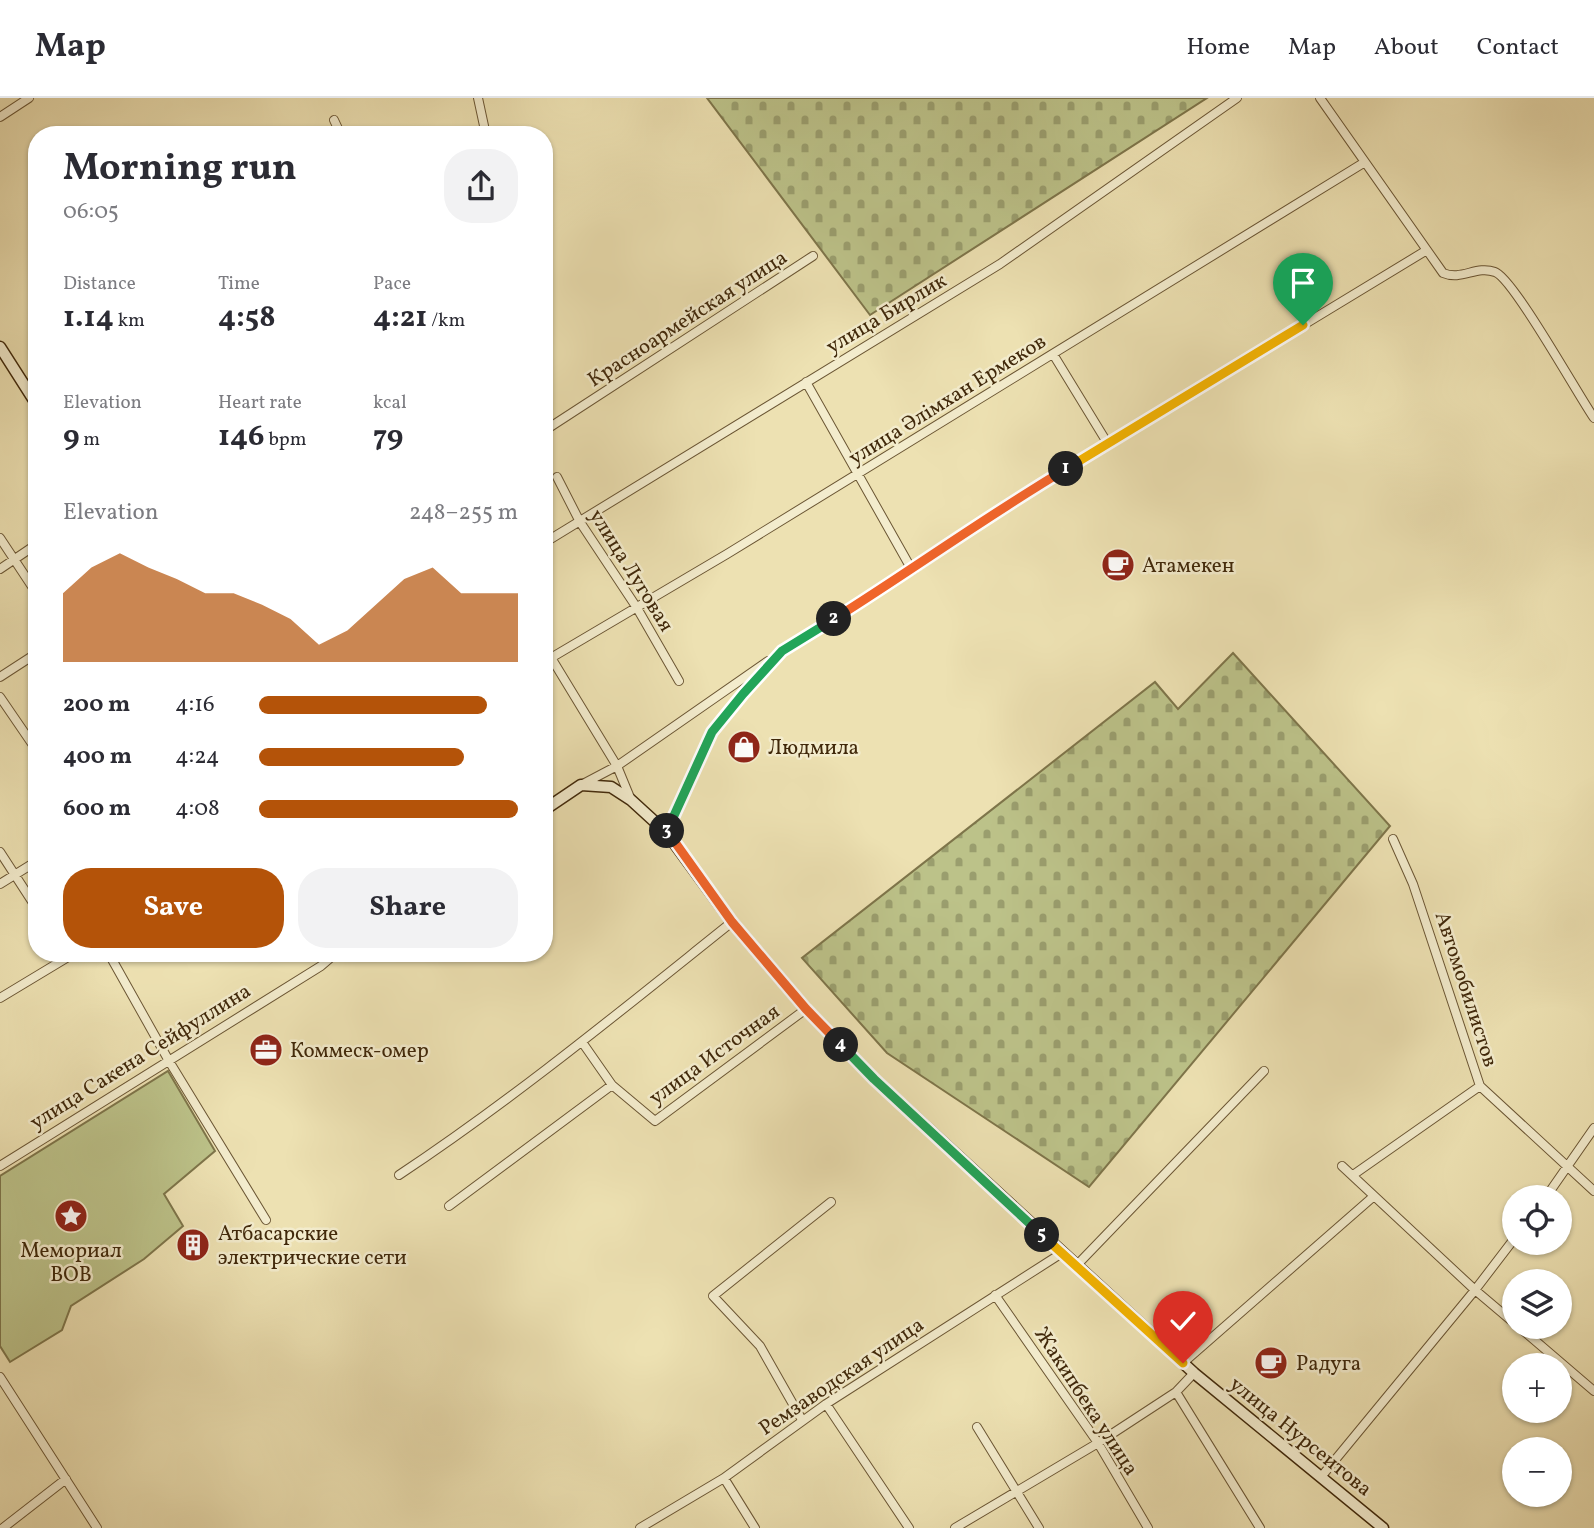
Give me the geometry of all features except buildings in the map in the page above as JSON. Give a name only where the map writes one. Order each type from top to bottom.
[{"type":"main road","points":[[0,347],[28,391]]},
{"type":"main road","points":[[553,804],[581,785]]},
{"type":"main road","name":"улица Нурсеитова","points":[[581,785],[611,787],[631,800],[666,832],[732,922],[806,1009],[874,1079],[1194,1373],[1383,1528]]},
{"type":"street","points":[[0,117],[29,98]]},
{"type":"street","points":[[478,98],[484,126]]},
{"type":"street","name":"улица Бирлик","points":[[553,538],[1000,264],[1237,98]]},
{"type":"street","points":[[1320,98],[1443,272],[1452,277],[1481,270],[1496,272],[1504,279],[1531,315],[1594,418]]},
{"type":"street","points":[[334,120],[337,126]]},
{"type":"street","name":"улица Әлімхан Ермеков","points":[[553,656],[859,473],[1365,162]]},
{"type":"street","points":[[581,785],[617,766],[782,651],[912,570],[1010,502],[1427,250]]},
{"type":"street","name":"Красноармейская улица","points":[[553,425],[813,256]]},
{"type":"street","points":[[1053,354],[1108,444]]},
{"type":"street","points":[[806,382],[912,570]]},
{"type":"street","name":"улица Луговая","points":[[557,477],[580,522],[637,608],[679,681]]},
{"type":"street","points":[[0,538],[28,581]]},
{"type":"street","points":[[0,569],[28,550]]},
{"type":"street","points":[[666,832],[712,732],[782,651]]},
{"type":"street","points":[[0,677],[28,659]]},
{"type":"street","points":[[553,667],[617,766],[631,800]]},
{"type":"street","points":[[0,697],[28,738]]},
{"type":"street","name":"Автомобилистов","points":[[1392,839],[1413,884],[1480,1086],[1594,1191]]},
{"type":"street","points":[[0,852],[28,895]]},
{"type":"street","points":[[0,884],[28,866]]},
{"type":"street","points":[[399,1175],[454,1139],[582,1042],[732,922]]},
{"type":"street","points":[[0,998],[57,962]]},
{"type":"street","points":[[113,962],[169,1061],[266,1220]]},
{"type":"street","name":"улица Сакена Сейфуллина","points":[[0,1166],[326,962]]},
{"type":"street","name":"улица Источная","points":[[582,1042],[612,1086],[655,1121],[806,1009]]},
{"type":"street","points":[[1076,1266],[1264,1071]]},
{"type":"street","points":[[449,1206],[612,1086]]},
{"type":"street","points":[[1353,1175],[1480,1086]]},
{"type":"street","points":[[1555,1185],[1594,1128]]},
{"type":"street","points":[[1342,1166],[1502,1312]]},
{"type":"street","points":[[1183,1363],[1374,1195]]},
{"type":"street","points":[[802,1420],[760,1346],[713,1296],[831,1202]]},
{"type":"street","name":"Ремзаводская улица","points":[[640,1528],[724,1478],[826,1404],[1062,1253]]},
{"type":"street","points":[[1321,1477],[1502,1255]]},
{"type":"street","name":"Жакипбека улица","points":[[995,1295],[1098,1443],[1148,1528]]},
{"type":"street","points":[[1533,1339],[1594,1391]]},
{"type":"street","points":[[955,1528],[1098,1443],[1176,1392],[1194,1373]]},
{"type":"street","points":[[0,1377],[97,1528]]},
{"type":"street","points":[[1176,1392],[1256,1526]]},
{"type":"street","points":[[826,1404],[909,1528]]},
{"type":"street","points":[[977,1427],[1039,1528]]},
{"type":"street","points":[[724,1478],[755,1528]]},
{"type":"street","points":[[3,1528],[66,1479]]},
{"type":"green space","points":[[707,98],[1207,98],[870,315]]},
{"type":"green space","points":[[1233,653],[1390,826],[1089,1187],[887,1053],[802,958],[1155,682],[1178,709]]},
{"type":"green space","points":[[168,1071],[215,1151],[164,1194],[183,1226],[144,1259],[71,1306],[62,1330],[10,1362],[0,1346],[0,1176]]},
{"type":"place","name":"Атамекен","points":[[1118,565]]},
{"type":"place","name":"Людмила","points":[[744,747]]},
{"type":"place","name":"Коммеск-омер","points":[[266,1050]]},
{"type":"place","name":"Мемориал ВОВ","points":[[71,1216]]},
{"type":"place","name":"Атбасарские электрические сети","points":[[193,1245]]},
{"type":"place","name":"Радуга","points":[[1271,1363]]},
{"type":"route","points":[[1183,1363],[874,1079],[806,1009],[732,922],[666,832],[712,732],[782,651],[912,570],[1010,502],[1303,325]]}]
